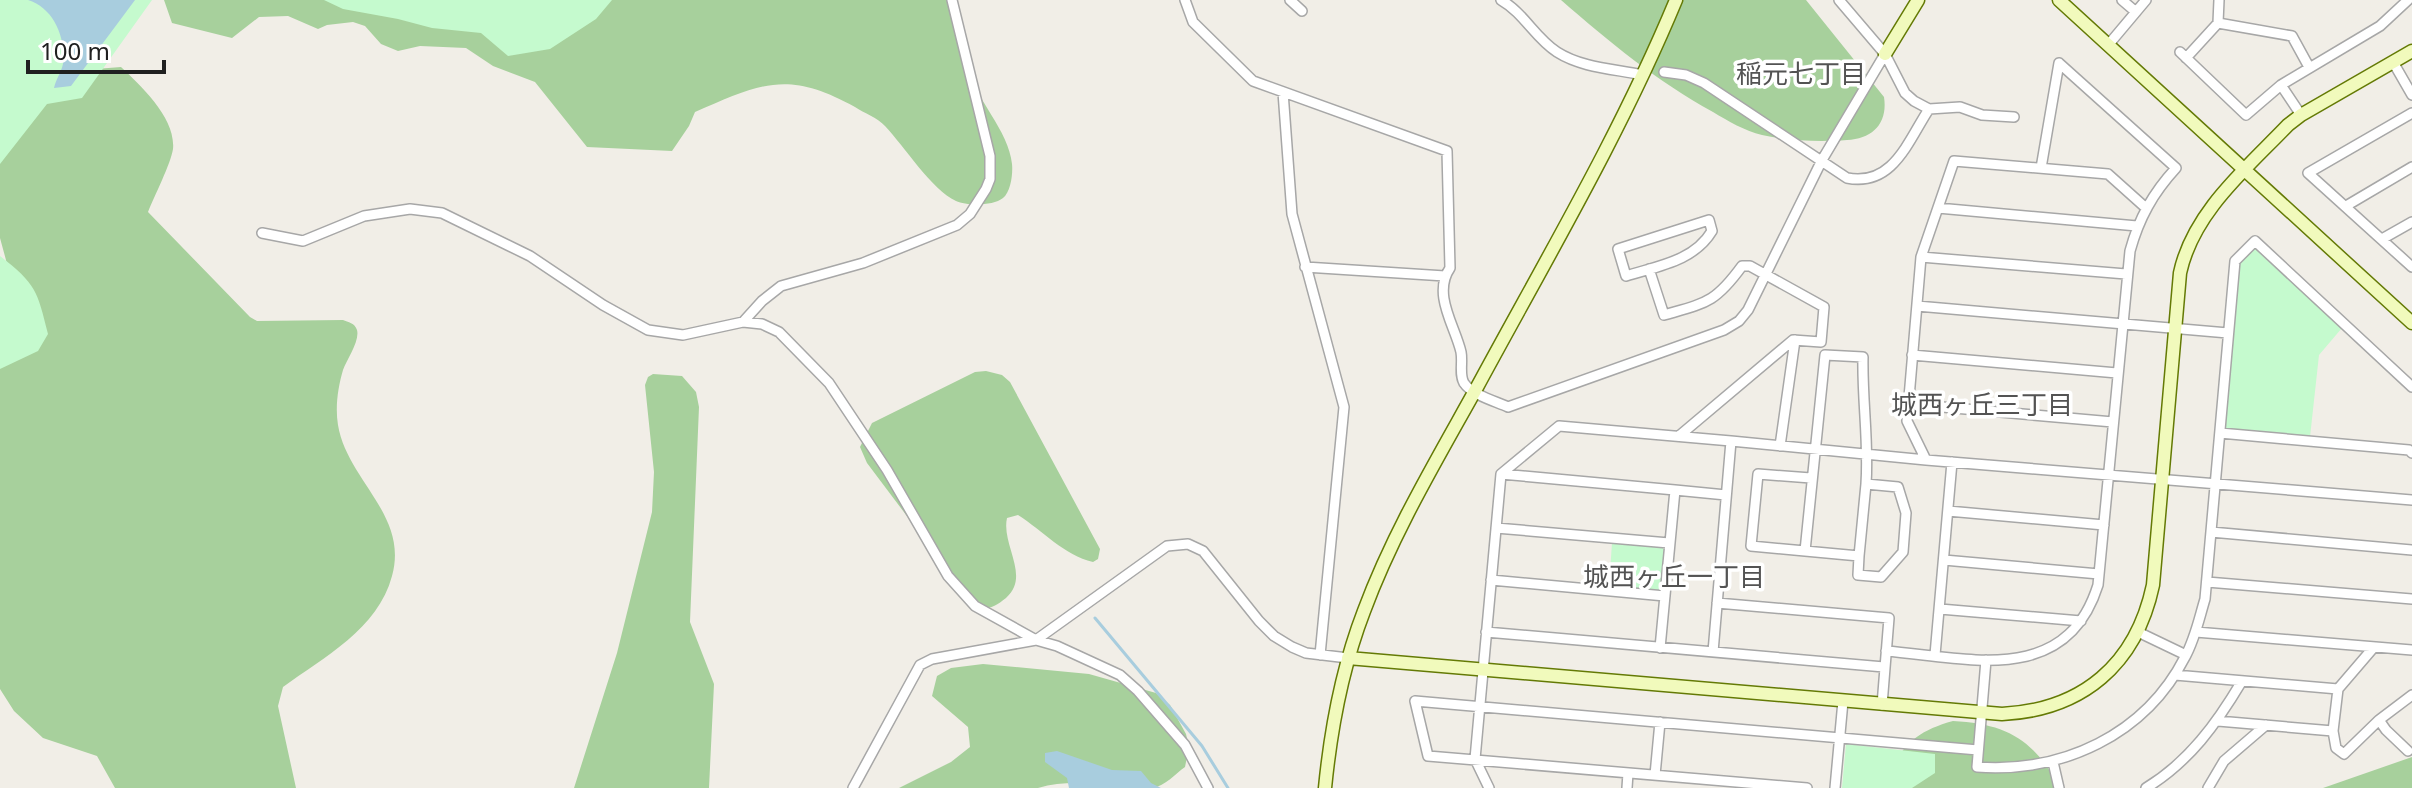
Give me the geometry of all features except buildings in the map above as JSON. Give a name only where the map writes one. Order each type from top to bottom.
[{"type":"street","points":[[743,322],[781,286],[863,263],[957,225],[977,205],[990,179],[989,148],[952,0]]},
{"type":"street","points":[[1185,0],[1193,22],[1253,81],[1447,151],[1450,268],[1445,276],[1443,295],[1461,351],[1461,379],[1467,387],[1508,407],[1724,330],[1739,321],[1766,276],[1822,160],[1918,0]]},
{"type":"street","points":[[1290,0],[1302,11]]},
{"type":"street","points":[[1501,0],[1514,8],[1555,51],[1594,65],[1643,75]]},
{"type":"street","points":[[1325,788],[1336,705],[1348,658],[1378,574],[1624,116],[1676,0]]},
{"type":"street","points":[[1839,0],[1848,4],[1885,54],[1905,93],[1929,109],[1960,107],[1982,115],[2014,117]]},
{"type":"street","points":[[2059,0],[2412,323]]},
{"type":"street","points":[[2122,0],[2136,12]]},
{"type":"street","points":[[2109,44],[2146,0]]},
{"type":"street","points":[[2219,0],[2218,23],[2183,55],[2246,115],[2281,85],[2380,26],[2408,0]]},
{"type":"street","points":[[2218,23],[2292,36],[2309,67]]},
{"type":"street","points":[[853,788],[920,665],[932,659],[1036,640],[1167,546],[1188,544],[1203,551],[1274,636],[1306,653],[1981,713],[2036,711],[2071,699],[2103,677],[2126,652],[2148,607],[2153,585],[2180,273],[2193,234],[2204,217],[2288,125],[2412,51]]},
{"type":"street","points":[[2393,62],[2412,95]]},
{"type":"street","points":[[1886,651],[1986,660],[2026,659],[2062,641],[2081,621],[2094,599],[2104,525],[2126,274],[2137,226],[2158,189],[2176,168],[2059,63],[2041,168]]},
{"type":"street","points":[[1664,72],[1686,75],[1704,83],[1847,178],[1860,181],[1887,171],[1929,109]]},
{"type":"street","points":[[2281,85],[2301,115]]},
{"type":"street","points":[[1283,92],[1292,214],[1344,407],[1320,655]]},
{"type":"street","points":[[2412,113],[2308,173],[2412,267]]},
{"type":"street","points":[[1926,460],[1907,421],[1921,257],[1954,161],[2108,174],[2146,208]]},
{"type":"street","points":[[2346,206],[2412,167]]},
{"type":"street","points":[[1938,208],[2137,226]]},
{"type":"street","points":[[262,233],[303,241],[364,216],[410,209],[442,213],[530,256],[622,317],[648,330],[683,335],[743,322],[762,324],[779,332],[829,383],[887,470],[948,576],[975,606],[1036,640],[1071,651],[1120,675],[1185,745],[1208,788]]},
{"type":"street","points":[[1709,220],[1712,231],[1705,243],[1693,253],[1649,269],[1626,276],[1618,249],[1709,220]]},
{"type":"street","points":[[2382,239],[2412,222]]},
{"type":"street","points":[[1986,660],[1977,767],[2029,767],[2091,749],[2142,714],[2175,675],[2196,632],[2207,582],[2235,261],[2255,241],[2412,387]]},
{"type":"street","points":[[1921,257],[2126,274]]},
{"type":"street","points":[[1649,269],[1664,315],[1704,303],[1720,294],[1742,266],[1750,266],[1824,307],[1821,342],[1795,340],[1679,436]]},
{"type":"street","points":[[1305,267],[1445,276]]},
{"type":"street","points":[[1917,306],[2228,333]]},
{"type":"street","points":[[1780,446],[1795,340]]},
{"type":"street","points":[[1805,551],[1825,355],[1863,357],[1862,385],[1868,454],[1858,575],[1881,577],[1903,552],[1906,513],[1898,487],[1866,484]]},
{"type":"street","points":[[1912,355],[2117,373]]},
{"type":"street","points":[[1908,404],[2113,422]]},
{"type":"street","points":[[1489,788],[1475,759],[1501,474],[1559,426],[2412,500]]},
{"type":"street","points":[[2220,433],[2411,450]]},
{"type":"street","points":[[1713,652],[1731,441]]},
{"type":"street","points":[[1935,655],[1952,462]]},
{"type":"street","points":[[1501,474],[1726,495]]},
{"type":"street","points":[[1811,478],[1758,474],[1751,546],[1859,556]]},
{"type":"street","points":[[1660,648],[1675,490]]},
{"type":"street","points":[[1948,511],[2104,525]]},
{"type":"street","points":[[1496,528],[1669,543]]},
{"type":"street","points":[[2211,532],[2412,550]]},
{"type":"street","points":[[1944,560],[2099,574]]},
{"type":"street","points":[[1491,580],[1665,596]]},
{"type":"street","points":[[2207,582],[2412,599]]},
{"type":"street","points":[[1717,603],[1889,618],[1882,705]]},
{"type":"street","points":[[1940,609],[2081,621]]},
{"type":"street","points":[[1486,632],[1884,667]]},
{"type":"street","points":[[2138,632],[2186,655]]},
{"type":"street","points":[[2196,632],[2412,650]]},
{"type":"street","points":[[2374,647],[2338,689],[2333,731],[2336,748],[2344,754],[2379,720],[2412,695]]},
{"type":"street","points":[[2175,675],[2338,689]]},
{"type":"street","points":[[2146,788],[2173,769],[2218,721],[2242,681]]},
{"type":"street","points":[[1807,788],[1681,783],[1655,775],[1428,756],[1415,701],[1978,750]]},
{"type":"street","points":[[1835,788],[1843,701]]},
{"type":"street","points":[[2379,720],[2408,751]]},
{"type":"street","points":[[2218,721],[2333,731]]},
{"type":"street","points":[[1655,775],[1660,722]]},
{"type":"street","points":[[2208,788],[2224,761],[2266,725]]},
{"type":"street","points":[[2053,762],[2059,788]]},
{"type":"street","points":[[1627,788],[1628,773]]},
{"type":"green space","points":[[0,0],[28,0],[83,70],[121,67],[156,104],[169,126],[173,149],[148,212],[250,317],[257,321],[343,320],[353,324],[357,330],[355,345],[340,383],[338,425],[353,463],[385,516],[395,554],[385,595],[362,627],[332,653],[283,687],[278,706],[296,788],[115,788],[97,756],[43,738],[14,711],[0,689],[0,366],[25,330],[0,238]]},
{"type":"green space","points":[[0,0],[152,0],[82,98],[47,104],[0,164]]},
{"type":"green space","points":[[164,0],[956,0],[966,66],[1005,139],[1012,164],[1011,182],[1006,195],[999,201],[967,204],[956,201],[928,178],[879,120],[831,95],[792,84],[756,88],[695,112],[672,151],[587,147],[535,82],[493,66],[466,48],[420,46],[398,51],[381,44],[365,26],[353,22],[318,29],[288,16],[259,17],[232,38],[172,23]]},
{"type":"green space","points":[[324,0],[612,0],[596,19],[550,49],[508,56],[481,33],[432,28],[343,9]]},
{"type":"green space","points":[[1561,0],[1806,0],[1884,97],[1884,115],[1877,128],[1856,139],[1794,140],[1749,131],[1653,74]]},
{"type":"green space","points":[[2252,249],[2256,249],[2342,328],[2319,355],[2310,437],[2226,430],[2224,427],[2238,264]]},
{"type":"green space","points":[[0,256],[33,289],[48,334],[38,351],[0,369]]},
{"type":"green space","points":[[975,372],[1002,375],[1010,382],[1100,549],[1098,559],[1093,562],[1082,559],[1018,515],[1007,518],[1006,528],[1016,570],[1013,589],[992,607],[976,608],[867,463],[860,447],[872,423]]},
{"type":"green space","points":[[653,374],[682,376],[696,392],[699,407],[690,622],[714,684],[709,788],[574,788],[617,653],[652,512],[654,472],[645,385]]},
{"type":"green space","points":[[1612,543],[1662,546],[1661,588],[1609,586]]},
{"type":"green space","points":[[983,664],[1089,674],[1156,693],[1170,705],[1186,734],[1189,747],[1185,767],[1153,788],[1067,783],[1038,788],[899,788],[951,762],[970,747],[968,727],[932,696],[937,676],[951,668]]},
{"type":"green space","points":[[1953,721],[1989,726],[2017,738],[2040,758],[2060,788],[1885,788],[1895,763],[1908,744],[1927,731]]},
{"type":"green space","points":[[1846,744],[1935,754],[1935,773],[1912,788],[1842,788]]},
{"type":"green space","points":[[2412,757],[2412,788],[2323,788]]},
{"type":"water","points":[[28,0],[135,0],[71,86],[54,88],[63,64],[60,34],[45,10]]},
{"type":"water","points":[[1057,751],[1112,770],[1141,771],[1151,783],[1161,788],[1069,788],[1067,778],[1045,762],[1045,753]]},
{"type":"waterway","points":[[1095,618],[1202,746],[1228,788]]},
{"type":"district","name":"稲元七丁目","points":[[1801,74]]},
{"type":"district","name":"城西ヶ丘三丁目","points":[[1982,405]]},
{"type":"district","name":"城西ヶ丘一丁目","points":[[1674,577]]}]
